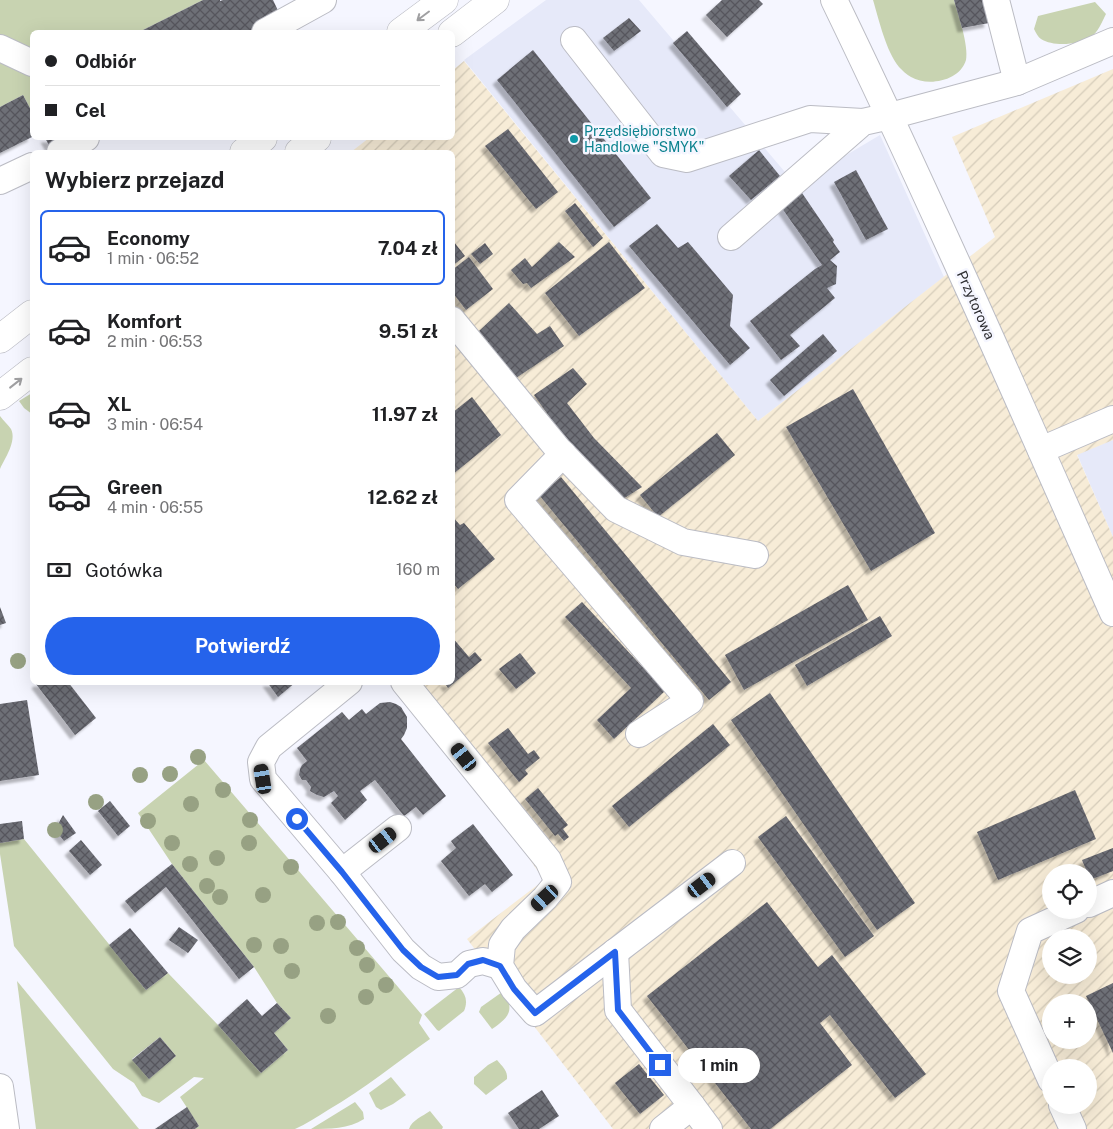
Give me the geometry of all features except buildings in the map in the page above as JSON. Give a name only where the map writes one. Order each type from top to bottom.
[{"type":"main road","points":[[404,30],[444,0]]},
{"type":"main road","points":[[455,31],[495,0]]},
{"type":"main road","points":[[247,150],[261,140]]},
{"type":"main road","points":[[0,340],[30,316]]},
{"type":"main road","points":[[0,396],[30,372]]},
{"type":"street","points":[[269,30],[323,0]]},
{"type":"street","name":"Przytorowa","points":[[834,0],[890,116],[1113,613]]},
{"type":"street","points":[[996,0],[1017,82]]},
{"type":"street","points":[[574,40],[663,154],[687,159],[810,119],[863,122],[1017,82],[1113,41]]},
{"type":"street","points":[[0,48],[30,62]]},
{"type":"street","points":[[731,237],[863,122]]},
{"type":"street","points":[[65,150],[83,140]]},
{"type":"street","points":[[0,181],[30,167]]},
{"type":"street","points":[[455,324],[563,454],[616,509],[684,542],[755,555]]},
{"type":"street","points":[[1041,450],[1113,419]]},
{"type":"street","points":[[563,454],[518,500],[690,701],[639,734]]},
{"type":"street","points":[[345,685],[269,747],[260,762],[263,779],[342,872],[403,950],[421,967],[438,977],[457,975],[468,964],[483,960],[500,966]]},
{"type":"street","points":[[406,685],[548,860],[558,882],[545,898],[512,929],[502,945],[500,966],[514,989],[535,1013],[732,863]]},
{"type":"street","points":[[342,872],[398,828]]},
{"type":"street","points":[[1097,900],[1113,893]]},
{"type":"street","points":[[1042,1060],[1011,991],[1030,931],[1056,919]]},
{"type":"street","points":[[615,952],[618,1010],[709,1129]]},
{"type":"street","points":[[0,1087],[6,1129]]},
{"type":"street","points":[[663,1129],[692,1106]]},
{"type":"street","points":[[1066,1114],[1073,1129]]},
{"type":"shaded area","points":[[546,0],[639,0],[796,185],[880,135],[944,277],[758,421],[464,60]]},
{"type":"shaded area","points":[[464,61],[758,421],[995,237],[952,137],[1113,69],[1113,440],[1077,455],[1113,537],[1113,1129],[613,1129],[467,939],[544,880],[408,685],[455,685],[455,150],[354,150],[366,140],[455,140],[455,68]]},
{"type":"shaded area","points":[[1113,440],[1113,537],[1077,454]]},
{"type":"green space","points":[[0,0],[203,0],[143,30],[30,30],[30,108],[23,95],[0,107]]},
{"type":"green space","points":[[873,0],[954,0],[963,30],[967,54],[963,67],[950,77],[934,82],[918,80],[908,75],[899,67],[890,53]]},
{"type":"green space","points":[[1095,2],[1106,14],[1100,27],[1086,40],[1066,44],[1046,42],[1038,36],[1034,29],[1038,16]]},
{"type":"green space","points":[[30,394],[30,412],[24,408],[19,401]]},
{"type":"green space","points":[[0,416],[11,429],[13,439],[0,469]]},
{"type":"green space","points":[[204,760],[422,1015],[419,1023],[430,1039],[380,1076],[295,1129],[195,1129],[199,1126],[180,1097],[204,1078],[194,1077],[159,1103],[142,1096],[134,1083],[113,1069],[14,946],[0,843],[24,839],[146,990],[168,973],[261,1073],[288,1050],[274,1033],[291,1018],[277,1003],[254,967],[172,864],[138,813]],"holes":[[[160,1037],[176,1056],[149,1079],[132,1059]]]},
{"type":"green space","points":[[17,981],[139,1129],[36,1129]]},
{"type":"green space","points":[[459,987],[466,998],[464,1011],[439,1031],[424,1014]]},
{"type":"green space","points":[[505,990],[509,1003],[509,1012],[492,1029],[479,1012],[481,1007]]},
{"type":"green space","points":[[497,1060],[506,1071],[507,1079],[486,1095],[474,1084],[474,1077]]},
{"type":"green space","points":[[391,1077],[406,1095],[381,1110],[376,1107],[369,1093]]},
{"type":"green space","points":[[355,1102],[363,1112],[364,1119],[345,1127],[311,1129]]},
{"type":"green space","points":[[430,1111],[443,1127],[442,1129],[409,1129],[415,1121]]},
{"type":"place","name":"Przędsiębiorstwo Handlowe \"SMYK\"","points":[[574,139]]},
{"type":"route","points":[[297,819],[342,872],[403,950],[421,967],[438,977],[457,975],[468,964],[483,960],[500,966],[514,989],[535,1013],[615,952],[618,1010],[660,1065]]}]
